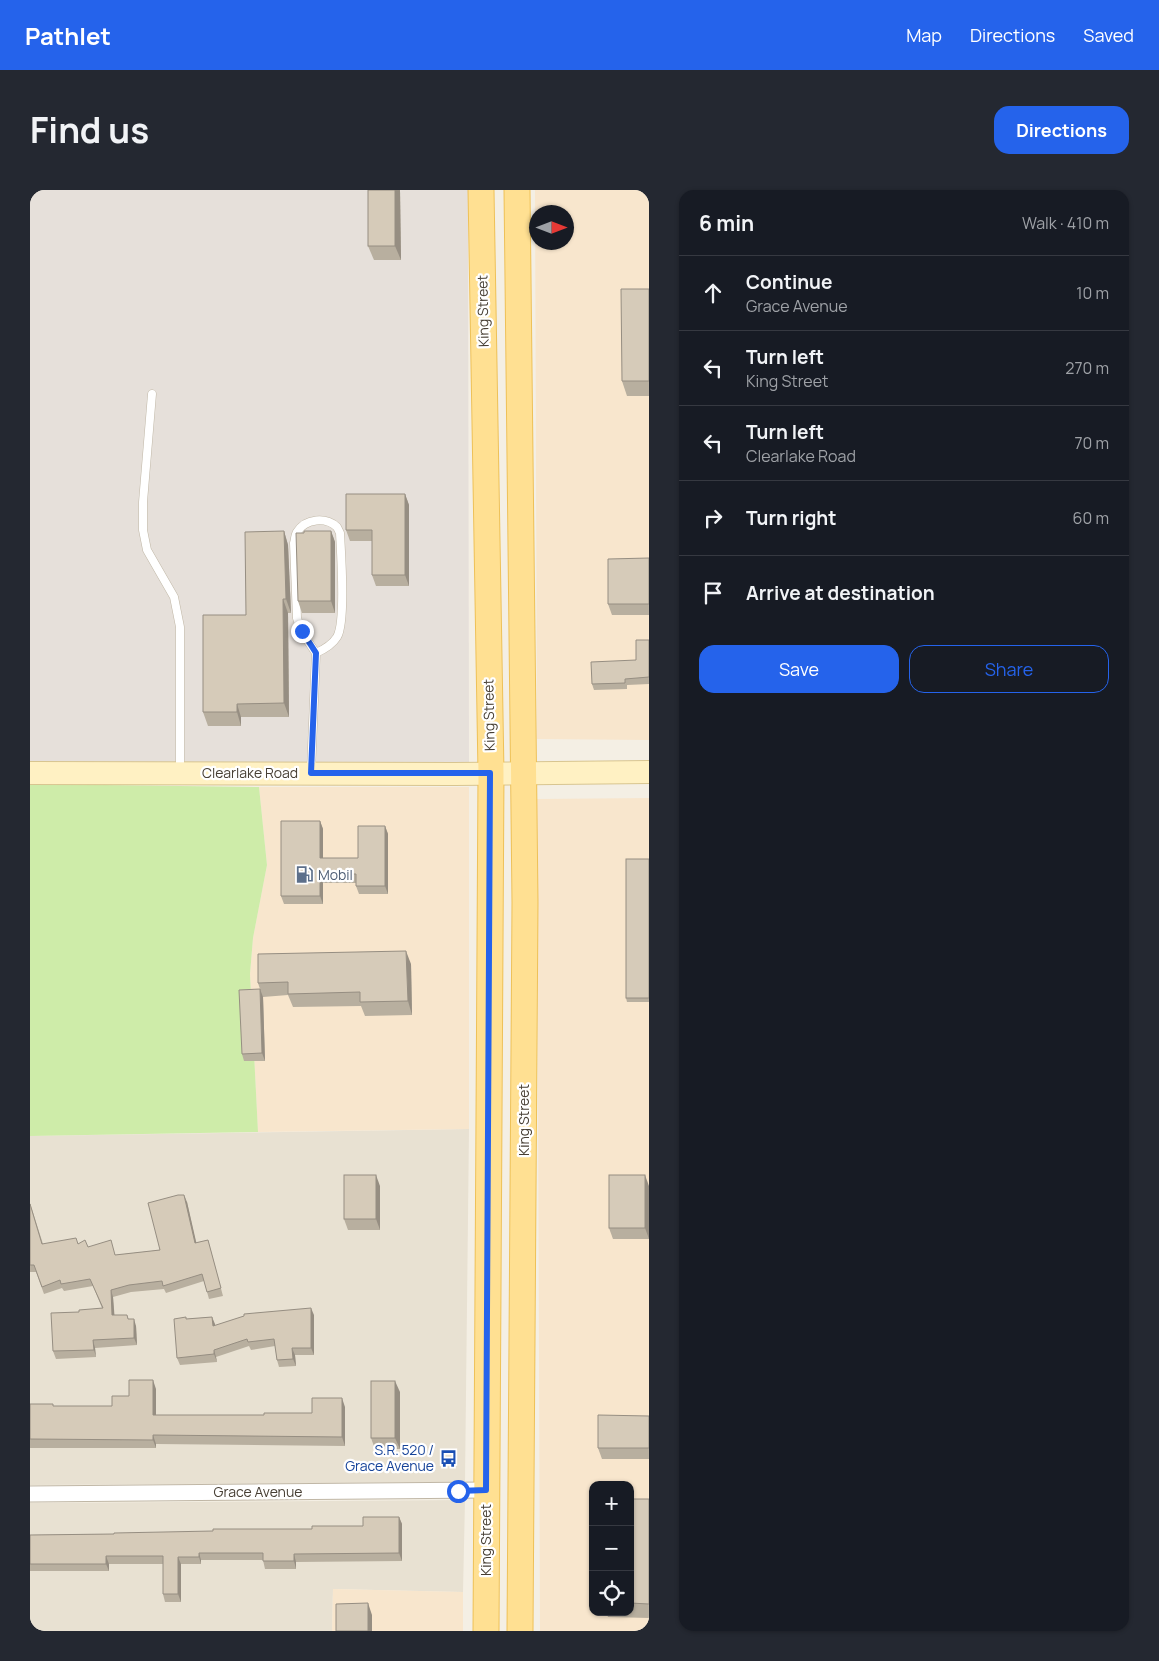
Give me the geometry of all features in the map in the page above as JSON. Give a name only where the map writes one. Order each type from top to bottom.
[{"type":"main road","name":"King Street","points":[[481,190],[490,773],[486,1631]]},
{"type":"main road","name":"King Street","points":[[517,190],[525,772],[520,1631]]},
{"type":"main road","points":[[483,281],[518,280]]},
{"type":"main road","points":[[486,1434],[503,1451],[503,1631]]},
{"type":"street","name":"Clearlake Road","points":[[30,773],[649,772]]},
{"type":"street","name":"Grace Avenue","points":[[30,1494],[486,1490]]},
{"type":"lane","points":[[152,394],[142,502],[143,530],[147,550],[171,590],[178,613],[180,627],[180,773]]},
{"type":"lane","points":[[311,773],[316,653],[302,631],[297,618],[294,543],[297,532],[304,524],[327,520],[338,526],[340,533],[342,621],[337,637],[328,648],[316,653]]},
{"type":"shaded area","points":[[30,190],[468,190],[469,765],[30,764]]},
{"type":"shaded area","points":[[535,190],[649,190],[649,740],[537,739],[535,250],[574,250],[574,205],[535,205]]},
{"type":"shaded area","points":[[259,787],[469,787],[469,1129],[258,1132],[250,974],[253,938],[267,865]]},
{"type":"shaded area","points":[[649,798],[649,1631],[540,1631],[537,799]]},
{"type":"shaded area","points":[[469,1129],[465,1482],[30,1485],[30,1136]]},
{"type":"shaded area","points":[[465,1500],[463,1592],[333,1589],[332,1631],[30,1631],[30,1503]]},
{"type":"shaded area","points":[[333,1589],[463,1592],[463,1631],[332,1631]]},
{"type":"green space","points":[[30,784],[259,787],[267,865],[253,938],[250,974],[258,1132],[30,1136]]},
{"type":"building","points":[[368,190],[395,190],[395,246],[368,246]]},
{"type":"building","points":[[621,289],[649,289],[649,381],[622,381]]},
{"type":"building","points":[[346,494],[405,494],[405,575],[372,575],[372,530],[346,530]]},
{"type":"building","points":[[284,531],[286,599],[283,599],[284,703],[237,704],[237,712],[203,712],[203,615],[246,615],[245,532]]},
{"type":"building","points":[[304,531],[331,531],[331,601],[298,601],[296,533],[304,533]]},
{"type":"building","points":[[649,558],[649,604],[608,604],[608,559]]},
{"type":"building","points":[[636,640],[649,640],[649,677],[625,679],[625,683],[592,684],[591,662],[636,660]]},
{"type":"building","points":[[281,821],[320,821],[320,858],[358,858],[358,826],[385,826],[385,886],[356,886],[356,874],[320,874],[320,896],[281,896]]},
{"type":"building","points":[[626,859],[649,859],[649,998],[626,998]]},
{"type":"building","points":[[406,951],[408,1001],[360,1002],[360,992],[288,994],[288,982],[258,983],[258,954]]},
{"type":"building","points":[[260,989],[262,1053],[242,1054],[239,990]]},
{"type":"building","points":[[344,1175],[376,1175],[376,1219],[344,1219]]},
{"type":"building","points":[[609,1175],[645,1175],[645,1228],[609,1228]]},
{"type":"building","points":[[184,1195],[195,1243],[208,1240],[221,1288],[207,1292],[202,1274],[163,1286],[162,1281],[129,1285],[111,1290],[112,1315],[127,1315],[128,1319],[134,1319],[134,1338],[93,1340],[94,1350],[53,1351],[51,1313],[79,1312],[79,1310],[103,1308],[90,1279],[61,1284],[60,1280],[42,1287],[34,1265],[30,1265],[30,1204],[42,1244],[76,1238],[78,1244],[85,1240],[88,1247],[111,1240],[115,1255],[160,1250],[148,1203]]},
{"type":"building","points":[[311,1308],[311,1348],[292,1348],[293,1359],[277,1360],[274,1339],[248,1342],[247,1339],[214,1350],[214,1354],[177,1358],[174,1319],[212,1317],[213,1326],[244,1316],[244,1314]]},
{"type":"building","points":[[129,1380],[153,1380],[153,1415],[312,1413],[312,1398],[342,1398],[342,1437],[153,1435],[153,1440],[30,1439],[30,1404],[112,1406],[112,1396],[129,1396]]},
{"type":"building","points":[[371,1381],[395,1381],[395,1438],[371,1438]]},
{"type":"building","points":[[598,1415],[649,1416],[649,1448],[598,1448]]},
{"type":"building","points":[[634,1499],[649,1499],[649,1604],[634,1603]]},
{"type":"building","points":[[363,1517],[399,1517],[399,1553],[294,1554],[294,1561],[263,1561],[263,1553],[199,1553],[199,1557],[178,1557],[178,1594],[163,1594],[163,1556],[106,1556],[106,1564],[30,1564],[30,1535],[213,1531],[213,1529],[312,1529],[312,1526],[363,1526]]},
{"type":"building","points":[[368,1603],[368,1631],[336,1631],[336,1604]]},
{"type":"place","name":"Mobil","points":[[304,875]]},
{"type":"place","name":"S.R. 520 / Grace Avenue","points":[[448,1458]]},
{"type":"route","points":[[302,631],[316,653],[311,773],[490,773],[486,1490],[458,1491]]}]
